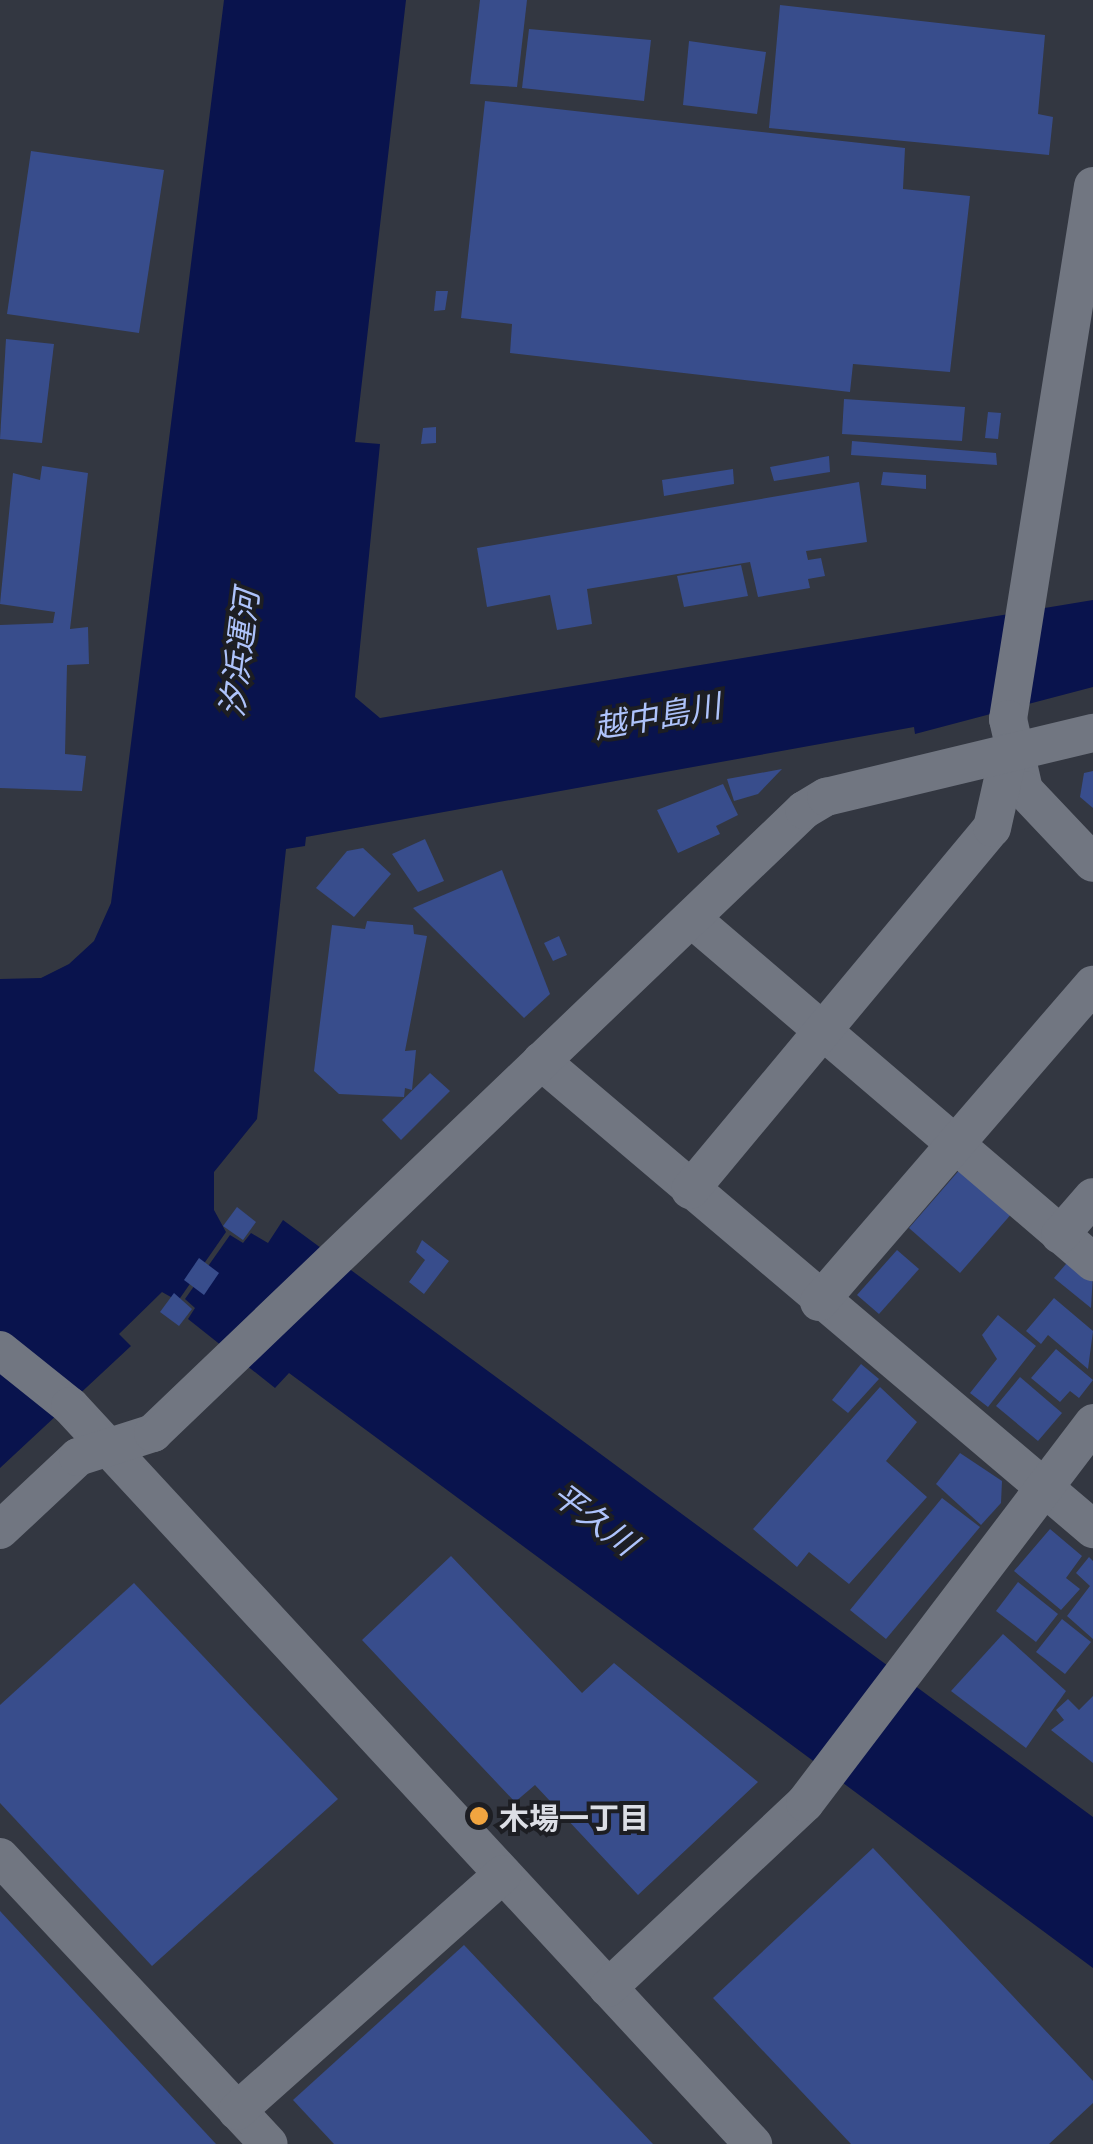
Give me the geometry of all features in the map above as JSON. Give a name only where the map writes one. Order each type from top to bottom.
[{"type":"street","points":[[690,1190],[992,828],[1008,736],[1024,589],[1093,186]]},
{"type":"street","points":[[0,1530],[78,1457],[153,1432],[692,920],[784,827],[826,797],[1008,736],[1093,732]]},
{"type":"street","points":[[1008,736],[1040,813],[1093,862]]},
{"type":"street","points":[[692,920],[821,1034],[1093,1262]]},
{"type":"street","points":[[819,1302],[1093,986]]},
{"type":"street","points":[[541,1061],[819,1302],[1093,1528]]},
{"type":"street","points":[[1060,1235],[1093,1197]]},
{"type":"street","points":[[0,1350],[64,1401],[109,1448],[752,2144]]},
{"type":"street","points":[[608,1988],[824,1778],[1041,1485],[1093,1423]]},
{"type":"street","points":[[0,1857],[269,2144]]},
{"type":"street","points":[[238,2111],[502,1874]]},
{"type":"water","points":[[224,0],[406,0],[355,442],[380,444],[355,697],[380,718],[1093,600],[1093,687],[915,734],[914,727],[306,837],[305,846],[286,849],[257,1119],[214,1172],[214,1210],[226,1232],[178,1301],[162,1292],[119,1334],[131,1346],[0,1468],[0,979],[41,978],[69,964],[94,941],[111,903]]},
{"type":"water","name":"平久川","points":[[283,1220],[1093,1817],[1093,1968],[289,1373],[275,1388],[188,1319],[195,1308],[185,1299],[230,1235],[243,1243],[251,1233],[268,1243]]},
{"type":"building","points":[[480,0],[527,0],[517,87],[470,84]]},
{"type":"building","points":[[780,5],[1045,35],[1038,114],[1053,117],[1049,155],[769,128]]},
{"type":"building","points":[[529,29],[651,40],[644,101],[522,88]]},
{"type":"building","points":[[689,41],[766,52],[757,114],[683,105]]},
{"type":"building","points":[[485,101],[905,148],[903,189],[970,196],[950,372],[853,364],[850,392],[510,353],[512,324],[461,318]]},
{"type":"building","points":[[31,151],[164,170],[139,333],[7,314]]},
{"type":"building","points":[[436,291],[448,291],[445,310],[434,311]]},
{"type":"building","points":[[6,339],[54,344],[42,443],[0,439]]},
{"type":"building","points":[[844,399],[965,407],[962,441],[842,434]]},
{"type":"building","points":[[988,412],[1001,413],[998,439],[985,438]]},
{"type":"building","points":[[436,427],[436,443],[421,444],[423,428]]},
{"type":"building","points":[[852,441],[996,453],[997,465],[851,455]]},
{"type":"building","points":[[829,456],[830,472],[774,481],[770,467]]},
{"type":"building","points":[[42,466],[88,473],[70,629],[88,627],[89,664],[67,665],[65,754],[86,756],[82,791],[0,788],[0,625],[53,623],[55,612],[0,604],[13,473],[40,480]]},
{"type":"building","points":[[733,469],[734,484],[664,496],[662,480]]},
{"type":"building","points":[[883,472],[926,475],[926,489],[881,485]]},
{"type":"building","points":[[859,482],[867,542],[806,551],[808,560],[821,558],[825,576],[808,579],[810,588],[758,597],[750,562],[587,589],[592,624],[557,630],[550,595],[487,607],[477,548]]},
{"type":"building","points":[[741,565],[748,596],[684,607],[677,576]]},
{"type":"building","points":[[782,769],[758,794],[734,801],[727,779]]},
{"type":"building","points":[[1093,771],[1093,808],[1080,797],[1084,773]]},
{"type":"building","points":[[723,784],[738,815],[716,826],[720,834],[678,853],[657,810]]},
{"type":"building","points":[[425,839],[444,881],[418,892],[392,854]]},
{"type":"building","points":[[363,848],[391,874],[354,917],[316,888],[347,851]]},
{"type":"building","points":[[502,870],[550,994],[524,1018],[413,908]]},
{"type":"building","points":[[367,921],[413,925],[414,934],[427,936],[405,1051],[416,1050],[412,1090],[405,1088],[404,1097],[339,1094],[314,1071],[332,925],[365,929]]},
{"type":"building","points":[[559,936],[567,955],[553,961],[544,943]]},
{"type":"building","points":[[430,1073],[450,1091],[401,1140],[382,1120]]},
{"type":"building","points":[[962,1167],[1013,1212],[960,1273],[909,1228]]},
{"type":"building","points":[[237,1207],[256,1222],[243,1240],[223,1226]]},
{"type":"building","points":[[422,1240],[449,1261],[424,1294],[409,1282],[425,1260],[416,1252]]},
{"type":"building","points":[[897,1250],[919,1269],[879,1314],[857,1295]]},
{"type":"building","points":[[1072,1257],[1093,1274],[1091,1308],[1054,1278]]},
{"type":"building","points":[[199,1258],[219,1273],[204,1295],[184,1280]]},
{"type":"building","points":[[174,1293],[192,1309],[179,1326],[160,1312]]},
{"type":"building","points":[[1054,1298],[1093,1331],[1088,1369],[1048,1335],[1041,1344],[1026,1331]]},
{"type":"building","points":[[998,1315],[1036,1346],[988,1407],[970,1393],[997,1359],[982,1335]]},
{"type":"building","points":[[1056,1349],[1093,1380],[1079,1398],[1070,1391],[1060,1402],[1031,1378]]},
{"type":"building","points":[[861,1364],[879,1379],[848,1413],[832,1400]]},
{"type":"building","points":[[1020,1377],[1062,1413],[1038,1441],[996,1406]]},
{"type":"building","points":[[880,1387],[917,1422],[886,1461],[927,1497],[849,1584],[809,1552],[797,1567],[753,1529]]},
{"type":"building","points":[[960,1453],[1002,1481],[1001,1503],[981,1525],[936,1484]]},
{"type":"building","points":[[942,1498],[980,1527],[886,1639],[850,1610]]},
{"type":"building","points":[[1050,1529],[1082,1556],[1066,1578],[1080,1589],[1061,1610],[1014,1571]]},
{"type":"building","points":[[451,1556],[582,1693],[614,1663],[758,1782],[638,1895],[535,1785],[515,1802],[362,1640]]},
{"type":"building","points":[[1089,1557],[1093,1561],[1093,1639],[1067,1616],[1090,1586],[1076,1573]]},
{"type":"building","points":[[1018,1582],[1058,1614],[1036,1642],[996,1611]]},
{"type":"building","points":[[134,1583],[338,1799],[152,1966],[0,1803],[0,1705]]},
{"type":"building","points":[[1062,1619],[1091,1642],[1065,1674],[1036,1652]]},
{"type":"building","points":[[1003,1634],[1066,1691],[1026,1748],[951,1691]]},
{"type":"building","points":[[1093,1696],[1093,1763],[1051,1730],[1064,1720],[1056,1710],[1068,1699],[1079,1710]]},
{"type":"building","points":[[873,1848],[1093,2081],[1093,2103],[1049,2144],[851,2144],[713,1998]]},
{"type":"building","points":[[0,1911],[216,2144],[0,2144]]},
{"type":"building","points":[[464,1945],[653,2144],[334,2144],[293,2100]]},
{"type":"place","name":"木場一丁目","points":[[479,1816]]},
{"type":"water label","name":"汐浜運河","points":[[237,653]]},
{"type":"water label","name":"越中島川","points":[[657,714]]}]
